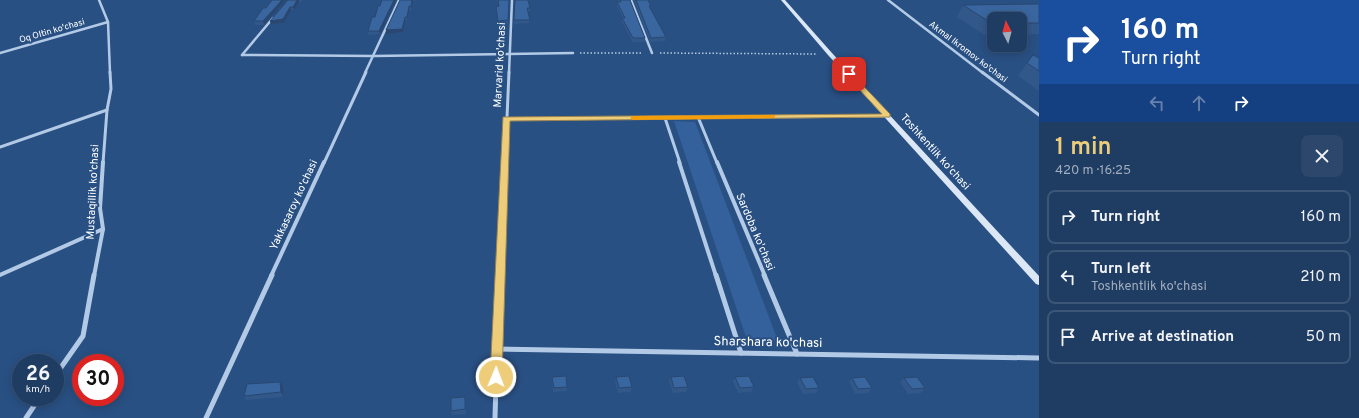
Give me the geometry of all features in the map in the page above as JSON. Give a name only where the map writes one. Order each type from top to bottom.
[{"type":"main road","name":"Toshkentlik ko'chasi","points":[[783,0],[830,54],[1039,282]]},
{"type":"street","name":"Mustaqillik ko'chasi","points":[[64,363],[83,336],[103,229],[100,208],[111,89],[108,22],[99,0]]},
{"type":"street","name":"Yakkasaroy ko'chasi","points":[[206,418],[399,0]]},
{"type":"street","name":"Marvarid ko'chasi","points":[[495,418],[496,349],[512,0]]},
{"type":"street","points":[[632,0],[652,53]]},
{"type":"street","name":"Akmal Ikromov ko'chasi","points":[[888,0],[1039,115]]},
{"type":"street","points":[[278,12],[242,55],[374,56],[573,53]]},
{"type":"street","name":"Oq Oltin ko'chasi","points":[[0,53],[108,22]]},
{"type":"street","points":[[0,147],[108,110]]},
{"type":"street","points":[[506,119],[888,116]]},
{"type":"street","name":"Sardoba ko'chasi","points":[[698,117],[797,354]]},
{"type":"street","points":[[665,118],[741,353]]},
{"type":"street","points":[[0,275],[103,229]]},
{"type":"street","name":"Sharshara ko'chasi","points":[[496,349],[1039,358]]},
{"type":"street","points":[[26,418],[34,406]]},
{"type":"path","points":[[573,53],[830,54]]},
{"type":"shaded area","points":[[674,121],[695,122],[778,341],[747,340]]},
{"type":"building","points":[[272,0],[282,0],[263,21],[254,21],[263,8],[266,8]]},
{"type":"building","points":[[288,0],[297,0],[293,7],[290,7],[283,19],[270,21]]},
{"type":"building","points":[[382,0],[394,0],[379,31],[368,31],[372,17],[375,17],[378,6],[380,6]]},
{"type":"building","points":[[400,0],[412,0],[402,29],[386,30]]},
{"type":"building","points":[[498,0],[509,0],[508,20],[498,21],[496,7],[499,6]]},
{"type":"building","points":[[515,0],[528,0],[530,8],[527,8],[530,20],[514,20]]},
{"type":"building","points":[[620,0],[630,0],[645,38],[633,38],[622,18],[625,18],[617,2],[621,2]]},
{"type":"building","points":[[636,0],[648,0],[651,6],[649,6],[666,37],[651,38]]},
{"type":"building","points":[[1039,4],[1039,23],[1027,23],[1027,12],[987,12],[987,20],[963,5]]},
{"type":"building","points":[[1033,55],[1039,58],[1039,71],[1027,63]]},
{"type":"building","points":[[566,376],[567,387],[554,388],[552,377]]},
{"type":"building","points":[[629,376],[632,387],[619,388],[616,377]]},
{"type":"building","points":[[684,376],[688,387],[674,388],[671,377]]},
{"type":"building","points":[[749,376],[754,387],[740,388],[735,377]]},
{"type":"building","points":[[813,377],[819,388],[806,389],[800,378]]},
{"type":"building","points":[[865,377],[872,388],[858,389],[852,378]]},
{"type":"building","points":[[917,377],[925,388],[912,389],[904,378]]},
{"type":"building","points":[[280,382],[281,392],[244,396],[247,384]]},
{"type":"building","points":[[465,397],[465,409],[451,411],[451,398]]},
{"type":"slow traffic","points":[[633,118],[773,117]]},
{"type":"route","points":[[496,377],[506,119],[888,116],[849,74]]}]
